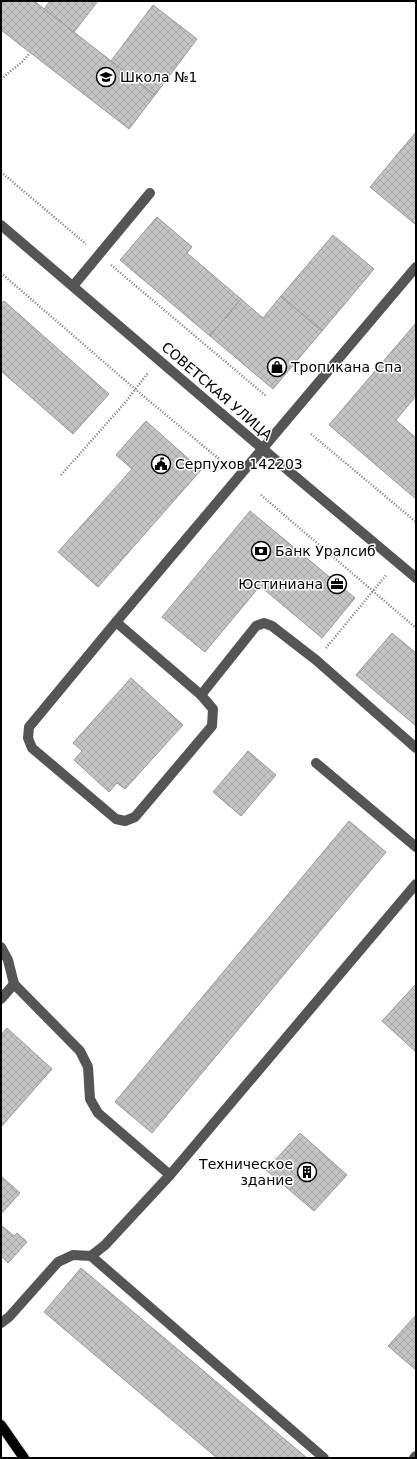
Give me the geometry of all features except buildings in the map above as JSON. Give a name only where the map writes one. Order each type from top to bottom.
[{"type":"main road","points":[[1,1425],[24,1458]]},
{"type":"street","points":[[74,286],[150,193]]},
{"type":"street","name":"СОВЕТСКАЯ УЛИЦА","points":[[1,225],[416,578]]},
{"type":"street","points":[[116,622],[201,695],[213,709],[212,726],[135,817],[126,821],[116,819],[32,748],[28,738],[29,727],[116,622],[262,448],[416,267]]},
{"type":"street","points":[[201,695],[256,626],[264,623],[272,626],[316,660],[416,748]]},
{"type":"street","points":[[316,763],[416,847]]},
{"type":"street","points":[[91,1256],[105,1244],[170,1175],[416,884]]},
{"type":"street","points":[[1,947],[8,960],[14,984],[80,1051],[88,1067],[90,1099],[98,1113],[170,1175]]},
{"type":"street","points":[[1,999],[14,984]]},
{"type":"street","points":[[1,1323],[9,1317],[58,1262],[73,1255],[91,1256],[324,1458]]},
{"type":"path","points":[[1,79],[22,62],[30,53]]},
{"type":"path","points":[[1,172],[266,396]]},
{"type":"path","points":[[1,273],[135,389],[219,459]]},
{"type":"path","points":[[60,475],[124,404],[158,360]]},
{"type":"path","points":[[311,434],[416,522]]},
{"type":"path","points":[[261,495],[416,628]]},
{"type":"path","points":[[316,660],[397,562]]},
{"type":"place","name":"Школа №1","points":[[106,77]]},
{"type":"place","name":"Тропикана Спа","points":[[277,367]]},
{"type":"place","name":"Серпухов 142203","points":[[161,464]]},
{"type":"place","name":"Банк Уралсиб","points":[[261,551]]},
{"type":"place","name":"Юстиниана","points":[[337,584]]},
{"type":"place","name":"Техническое здание","points":[[307,1172]]}]
